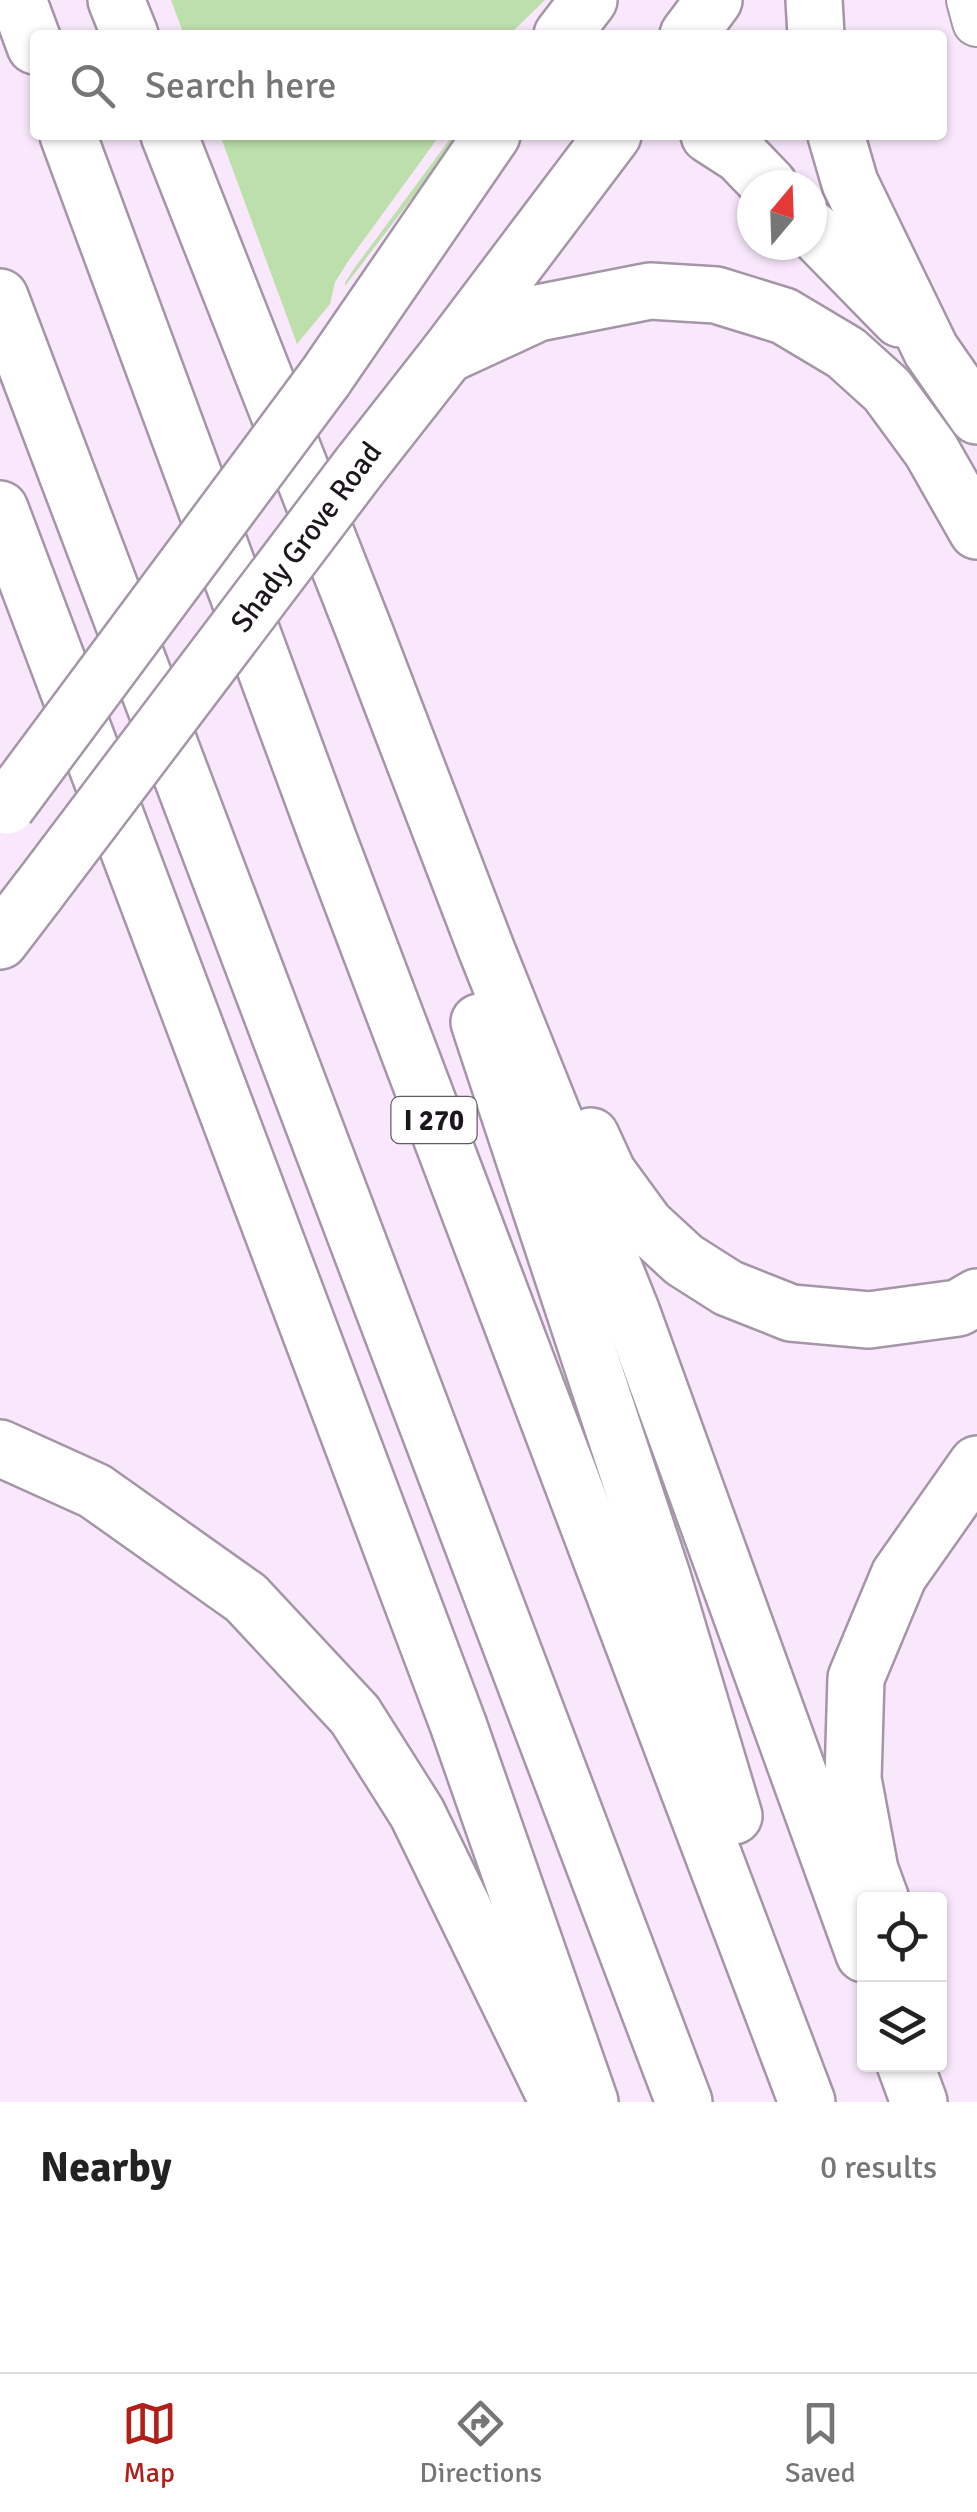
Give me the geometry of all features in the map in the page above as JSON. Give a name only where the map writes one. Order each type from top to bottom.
[{"type":"main road","points":[[18,0],[30,32]]},
{"type":"main road","points":[[116,0],[128,30]]},
{"type":"main road","points":[[566,30],[589,0]]},
{"type":"main road","points":[[692,30],[714,0]]},
{"type":"main road","points":[[814,0],[816,30]]},
{"type":"main road","name":"I 270","points":[[70,140],[322,823],[806,2102]]},
{"type":"main road","points":[[171,140],[632,1313],[857,1935]]},
{"type":"main road","points":[[3,811],[325,378],[489,140]]},
{"type":"main road","name":"Shady Grove Road","points":[[0,941],[609,140]]},
{"type":"main road","points":[[717,140],[740,154],[755,170]]},
{"type":"main road","points":[[837,140],[850,182],[930,350]]},
{"type":"main road","points":[[827,244],[930,350],[977,416]]},
{"type":"main road","points":[[446,356],[538,313],[650,291],[716,295],[784,316],[846,354],[887,390],[931,450],[977,531]]},
{"type":"main road","points":[[0,298],[684,2102]]},
{"type":"main road","points":[[0,509],[458,1724],[590,2102]]},
{"type":"main road","points":[[440,827],[435,890],[663,1579],[819,2102]]},
{"type":"main road","points":[[487,952],[529,1007],[608,1173],[646,1226],[684,1260],[728,1288],[790,1313],[869,1320],[958,1308],[977,1297]]},
{"type":"main road","points":[[0,1448],[95,1491],[246,1598],[355,1715],[417,1812],[558,2102]]},
{"type":"main road","points":[[878,1892],[870,1870],[853,1780],[856,1678],[898,1575],[977,1464]]},
{"type":"main road","points":[[928,1531],[977,1494]]},
{"type":"main road","points":[[908,2072],[919,2102]]},
{"type":"main road","points":[[942,2072],[952,2102]]},
{"type":"lane","points":[[971,0],[977,22]]},
{"type":"green space","points":[[171,0],[545,0],[514,30],[182,30]]},
{"type":"green space","points":[[222,140],[436,140],[349,260],[335,282],[330,304],[297,344]]},
{"type":"green space","points":[[449,140],[456,140],[345,286]]}]
